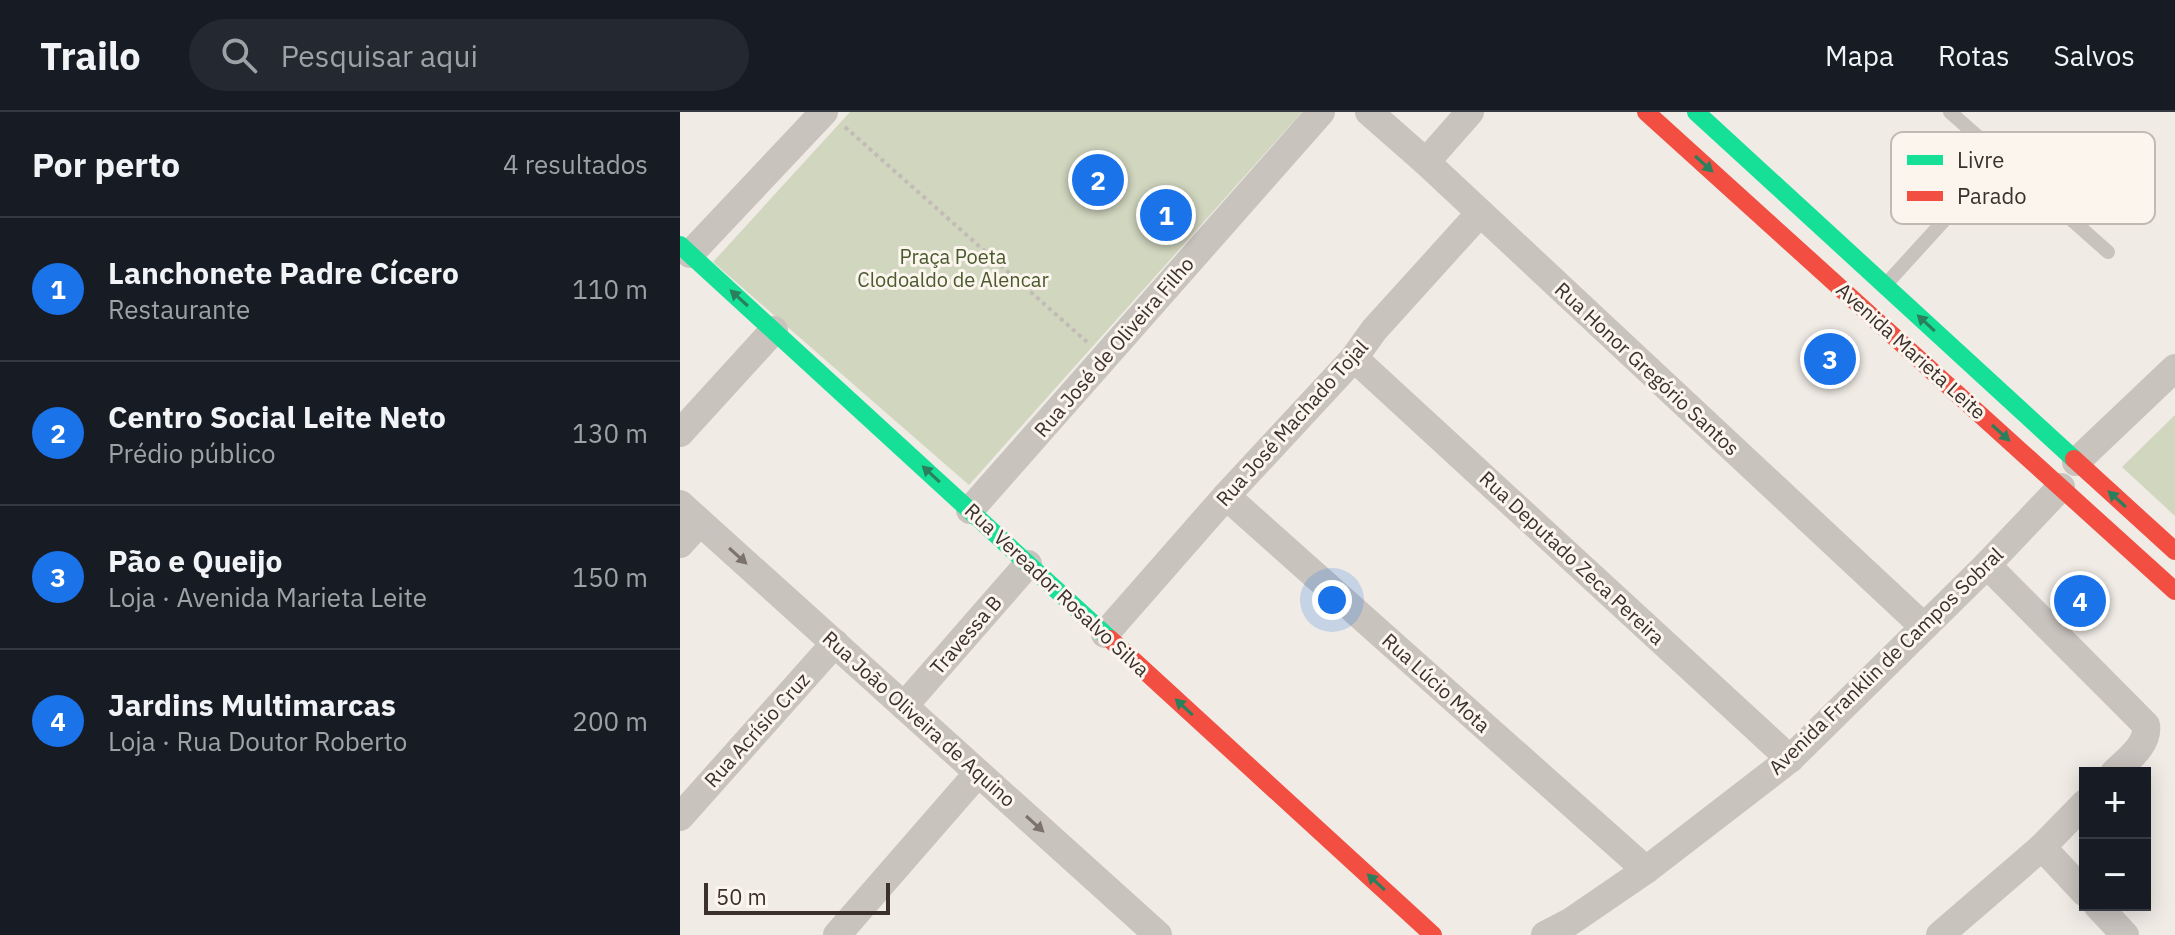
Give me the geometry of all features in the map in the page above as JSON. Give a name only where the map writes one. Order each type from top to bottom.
[{"type":"street","name":"Rua José de Oliveira Filho","points":[[970,510],[1321,112]]},
{"type":"street","name":"Rua Honor Gregório Santos","points":[[1369,112],[1924,627]]},
{"type":"street","points":[[1426,162],[1470,112]]},
{"type":"street","name":"Avenida Marieta Leite","points":[[1646,112],[2175,591]]},
{"type":"street","name":"Avenida Marieta Leite","points":[[1696,112],[2175,551]]},
{"type":"street","points":[[685,250],[832,117]]},
{"type":"street","name":"Rua José Machado Tojal","points":[[1105,634],[1480,213]]},
{"type":"street","name":"Rua Vereador Rosalvo Silva","points":[[685,250],[1433,935]]},
{"type":"street","points":[[680,433],[774,330]]},
{"type":"street","name":"Rua Deputado Zeca Pereira","points":[[1354,358],[1790,759]]},
{"type":"street","points":[[2076,462],[2175,368]]},
{"type":"street","name":"Avenida Franklin de Campos Sobral","points":[[1545,935],[1570,922],[1646,870],[1790,759],[1987,565],[2061,487]]},
{"type":"street","name":"Rua Lúcio Mota","points":[[1226,496],[1646,870]]},
{"type":"street","points":[[680,544],[690,513]]},
{"type":"street","name":"Rua João Oliveira de Aquino","points":[[690,513],[1158,935]]},
{"type":"street","name":"Travessa B","points":[[904,706],[1028,564]]},
{"type":"street","points":[[1987,565],[2146,725],[2145,741],[2120,767]]},
{"type":"street","name":"Rua Acrísio Cruz","points":[[680,817],[835,643]]},
{"type":"street","points":[[852,930],[978,773]]},
{"type":"street","points":[[1940,935],[2042,847],[2079,809]]},
{"type":"street","points":[[2042,847],[2079,887]]},
{"type":"street","points":[[2103,911],[2125,935]]},
{"type":"lane","points":[[1950,112],[1972,132]]},
{"type":"lane","points":[[1885,286],[1941,224]]},
{"type":"lane","points":[[2076,224],[2108,252]]},
{"type":"path","points":[[832,117],[1105,358]]},
{"type":"green space","name":"Praça Poeta Clodoaldo de Alencar","points":[[850,112],[1302,112],[969,485],[713,262]]},
{"type":"green space","points":[[2175,415],[2175,516],[2122,467]]},
{"type":"traffic: fast","points":[[1696,112],[2074,459]]},
{"type":"traffic: fast","points":[[680,245],[1110,639]]},
{"type":"traffic: jam","points":[[1646,112],[2175,591]]},
{"type":"traffic: jam","points":[[2074,459],[2175,551]]},
{"type":"traffic: jam","points":[[1110,639],[1433,935]]},
{"type":"place","name":"Centro Social Leite Neto","points":[[1098,180]]},
{"type":"place","name":"Lanchonete Padre Cícero","points":[[1166,215]]},
{"type":"place","name":"Pão e Queijo","points":[[1830,359]]},
{"type":"place","name":"Jardins Multimarcas","points":[[2080,601]]}]
